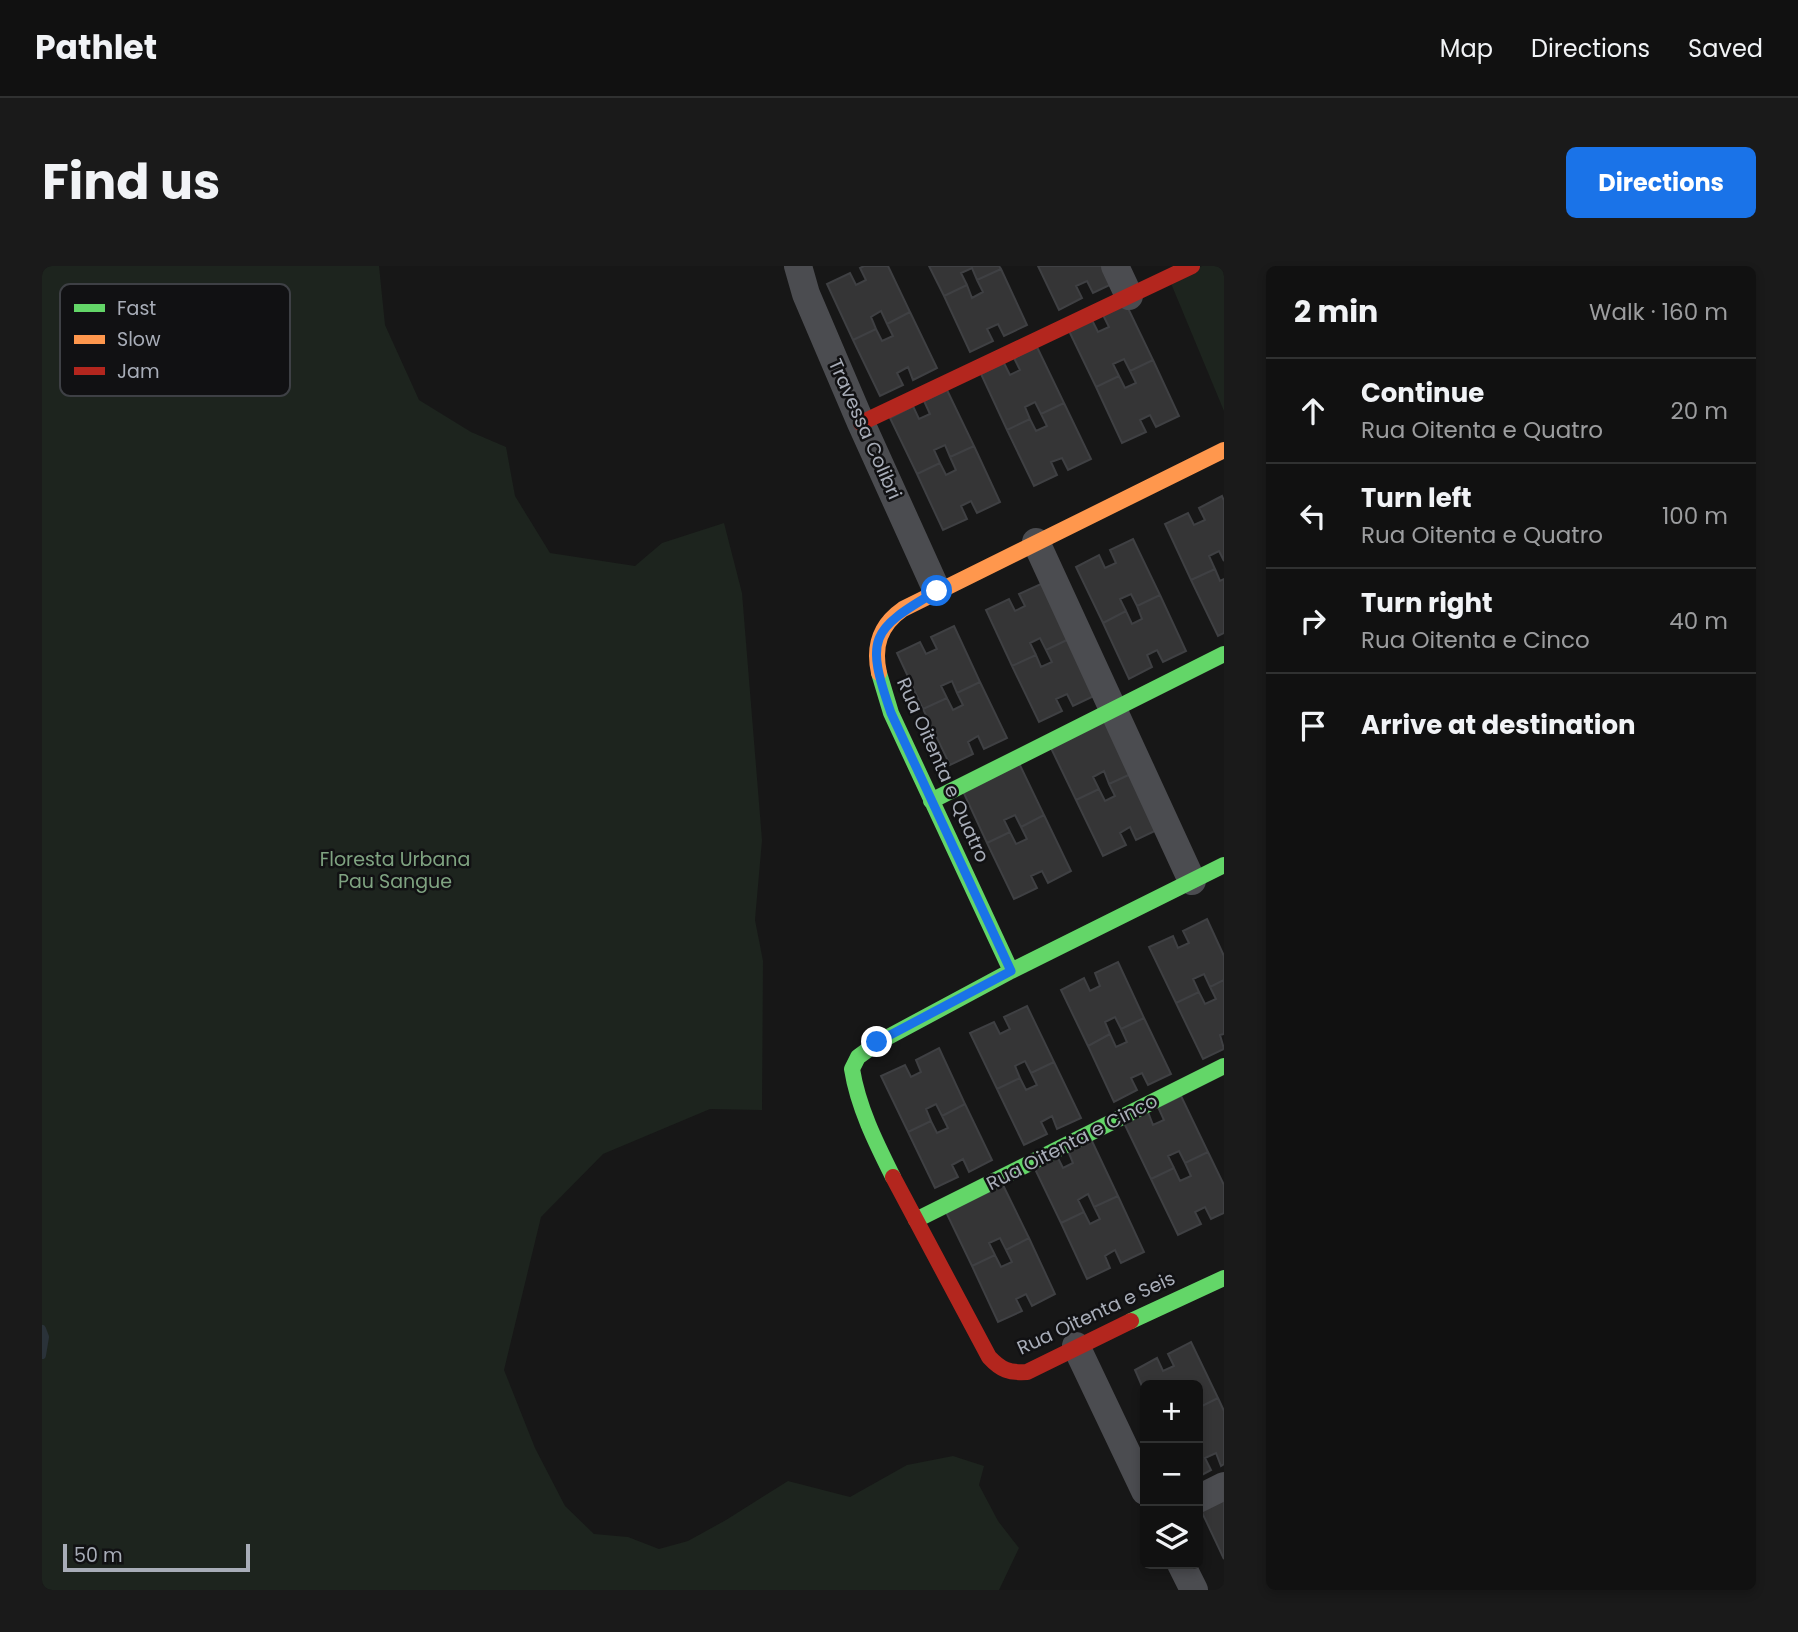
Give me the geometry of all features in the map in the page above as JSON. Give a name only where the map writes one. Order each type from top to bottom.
[{"type":"street","name":"Travessa Colibri","points":[[798,266],[806,294],[861,423],[937,591]]},
{"type":"street","points":[[1115,266],[1129,296]]},
{"type":"street","points":[[861,423],[1192,266]]},
{"type":"street","name":"Rua Oitenta e Quatro","points":[[1011,971],[891,713],[881,684],[877,659],[878,639],[886,624],[898,613],[937,591],[1224,450]]},
{"type":"street","points":[[1036,542],[1192,881]]},
{"type":"street","points":[[931,801],[1224,654]]},
{"type":"street","points":[[916,1220],[871,1133],[855,1092],[852,1069],[860,1055],[877,1042],[1011,971],[1224,865]]},
{"type":"street","name":"Rua Oitenta e Cinco","points":[[916,1220],[1222,1071]]},
{"type":"street","name":"Rua Oitenta e Seis","points":[[916,1220],[989,1357],[999,1368],[1010,1373],[1027,1372],[1076,1346],[1224,1278]]},
{"type":"street","points":[[1076,1346],[1140,1480]]},
{"type":"street","points":[[1203,1496],[1224,1486]]},
{"type":"street","points":[[1184,1569],[1194,1590]]},
{"type":"green space","name":"Floresta Urbana Pau Sangue","points":[[42,266],[379,266],[385,325],[419,400],[471,432],[506,447],[515,496],[550,553],[635,566],[662,543],[724,523],[742,593],[762,840],[755,920],[763,961],[762,1110],[710,1109],[603,1154],[541,1217],[504,1370],[535,1448],[565,1506],[594,1534],[628,1537],[659,1549],[688,1541],[788,1481],[850,1497],[907,1465],[953,1456],[984,1466],[979,1485],[998,1521],[1019,1548],[999,1590],[42,1590]]},
{"type":"green space","points":[[1202,266],[1224,266],[1224,411],[1170,281]]},
{"type":"building","points":[[888,266],[910,312],[887,324],[881,311],[871,317],[876,329],[853,340],[827,284],[850,273],[856,285],[866,280],[860,268]]},
{"type":"building","points":[[929,266],[999,266],[1001,269],[977,280],[972,268],[961,273],[967,285],[944,296]]},
{"type":"building","points":[[1038,266],[1108,266],[1116,282],[1093,293],[1087,281],[1076,286],[1082,298],[1059,310]]},
{"type":"building","points":[[1001,269],[1027,325],[1004,336],[998,324],[987,329],[993,341],[970,352],[944,296],[967,285],[972,298],[983,292],[977,280]]},
{"type":"building","points":[[1126,304],[1153,360],[1130,371],[1124,359],[1113,364],[1119,376],[1096,387],[1069,331],[1092,320],[1098,332],[1109,327],[1103,315]]},
{"type":"building","points":[[910,312],[937,368],[913,380],[908,367],[897,373],[903,385],[880,396],[853,340],[876,329],[882,341],[893,336],[887,324]]},
{"type":"building","points":[[1037,347],[1064,403],[1041,414],[1035,402],[1025,407],[1030,419],[1007,430],[981,374],[1004,363],[1010,375],[1020,370],[1014,358]]},
{"type":"building","points":[[1153,360],[1179,416],[1156,427],[1150,415],[1140,420],[1146,432],[1122,443],[1096,387],[1119,376],[1125,388],[1136,383],[1130,371]]},
{"type":"building","points":[[947,390],[974,446],[950,457],[945,445],[934,450],[940,463],[917,474],[890,418],[913,406],[919,419],[930,414],[924,401]]},
{"type":"building","points":[[1064,403],[1091,459],[1068,470],[1062,458],[1051,462],[1057,475],[1034,486],[1007,430],[1030,419],[1036,431],[1047,426],[1041,414]]},
{"type":"building","points":[[974,446],[1000,502],[977,513],[971,501],[961,506],[967,519],[943,530],[917,474],[940,463],[946,475],[956,470],[950,457]]},
{"type":"building","points":[[1222,496],[1224,561],[1219,551],[1209,556],[1215,569],[1191,580],[1165,524],[1188,513],[1194,525],[1205,520],[1199,508]]},
{"type":"building","points":[[1133,539],[1160,595],[1137,606],[1131,594],[1120,599],[1126,611],[1103,623],[1076,567],[1099,555],[1105,568],[1116,563],[1110,550]]},
{"type":"building","points":[[1215,569],[1220,581],[1224,579],[1224,633],[1218,636],[1191,580]]},
{"type":"building","points":[[1043,583],[1069,639],[1046,650],[1040,638],[1030,643],[1036,655],[1012,666],[986,610],[1009,599],[1015,611],[1025,606],[1019,594]]},
{"type":"building","points":[[1160,595],[1186,651],[1163,662],[1157,650],[1147,655],[1152,667],[1129,679],[1103,623],[1126,611],[1132,624],[1142,619],[1137,606]]},
{"type":"building","points":[[954,626],[980,682],[957,693],[952,681],[941,686],[947,698],[923,709],[897,653],[920,642],[926,654],[937,649],[931,637]]},
{"type":"building","points":[[1069,639],[1096,695],[1073,706],[1067,694],[1056,699],[1062,711],[1039,722],[1012,666],[1036,655],[1041,667],[1052,662],[1046,650]]},
{"type":"building","points":[[980,682],[1007,738],[984,749],[978,736],[968,742],[973,754],[950,765],[923,709],[947,698],[953,710],[963,705],[957,693]]},
{"type":"building","points":[[1106,717],[1133,773],[1109,784],[1104,771],[1093,777],[1099,789],[1076,800],[1049,744]]},
{"type":"building","points":[[1017,759],[1044,815],[1021,827],[1015,815],[1004,820],[1010,832],[987,843],[961,787]]},
{"type":"building","points":[[1133,773],[1159,829],[1136,840],[1130,827],[1120,833],[1126,845],[1103,856],[1076,800],[1099,789],[1105,801],[1115,796],[1109,784]]},
{"type":"building","points":[[1044,815],[1071,871],[1048,883],[1042,871],[1031,876],[1037,888],[1014,899],[987,843],[1010,832],[1016,844],[1027,839],[1021,827]]},
{"type":"building","points":[[1207,919],[1224,956],[1224,980],[1210,987],[1204,974],[1193,979],[1199,992],[1176,1003],[1149,947],[1173,936],[1178,948],[1189,943],[1183,931]]},
{"type":"building","points":[[1118,962],[1144,1018],[1121,1029],[1115,1017],[1105,1022],[1110,1034],[1088,1046],[1061,990],[1084,978],[1090,991],[1100,986],[1095,973]]},
{"type":"building","points":[[1224,980],[1224,1034],[1220,1035],[1224,1049],[1203,1059],[1176,1003],[1199,992],[1205,1004],[1216,999],[1210,987]]},
{"type":"building","points":[[1027,1006],[1054,1062],[1031,1073],[1025,1061],[1015,1066],[1020,1078],[997,1089],[970,1033],[994,1022],[1000,1034],[1010,1029],[1004,1017]]},
{"type":"building","points":[[1144,1018],[1171,1074],[1148,1085],[1142,1073],[1131,1078],[1137,1090],[1114,1102],[1088,1046],[1110,1034],[1116,1047],[1127,1042],[1121,1029]]},
{"type":"building","points":[[939,1048],[965,1104],[942,1116],[936,1104],[926,1109],[931,1121],[908,1132],[881,1076],[905,1065],[911,1077],[921,1072],[916,1060]]},
{"type":"building","points":[[1054,1062],[1081,1118],[1057,1129],[1052,1116],[1041,1122],[1047,1134],[1024,1145],[997,1089],[1020,1078],[1026,1090],[1037,1085],[1031,1073]]},
{"type":"building","points":[[1181,1096],[1208,1152],[1185,1163],[1179,1151],[1168,1156],[1174,1168],[1151,1179],[1124,1123],[1148,1112],[1153,1125],[1164,1120],[1158,1107]]},
{"type":"building","points":[[965,1104],[992,1160],[969,1172],[963,1159],[952,1165],[958,1177],[935,1188],[908,1132],[931,1121],[937,1133],[948,1128],[942,1116]]},
{"type":"building","points":[[1091,1139],[1118,1196],[1094,1207],[1088,1194],[1078,1200],[1084,1212],[1061,1223],[1034,1167],[1057,1156],[1063,1168],[1073,1163],[1068,1151]]},
{"type":"building","points":[[1208,1152],[1224,1185],[1224,1213],[1211,1219],[1205,1207],[1195,1212],[1201,1224],[1178,1235],[1151,1179],[1174,1168],[1180,1181],[1191,1176],[1185,1163]]},
{"type":"building","points":[[1002,1183],[1029,1238],[1006,1250],[1000,1238],[989,1243],[995,1255],[972,1266],[945,1210]]},
{"type":"building","points":[[1118,1196],[1144,1252],[1121,1263],[1115,1250],[1105,1256],[1110,1268],[1087,1279],[1061,1223],[1084,1212],[1090,1224],[1100,1219],[1094,1207]]},
{"type":"building","points":[[1029,1238],[1055,1294],[1032,1306],[1026,1294],[1016,1299],[1022,1311],[998,1322],[972,1266],[995,1255],[1001,1267],[1012,1262],[1006,1250]]},
{"type":"building","points":[[1191,1342],[1218,1398],[1203,1406],[1203,1380],[1140,1382],[1135,1370],[1157,1358],[1163,1371],[1174,1366],[1168,1354]]},
{"type":"building","points":[[1218,1398],[1224,1411],[1224,1464],[1221,1466],[1216,1453],[1205,1458],[1211,1470],[1203,1474],[1203,1443],[1203,1406]]},
{"type":"building","points":[[1224,1499],[1224,1559],[1203,1515],[1203,1503]]},
{"type":"waterway","points":[[42,1329],[45,1337],[42,1355]]},
{"type":"traffic: fast","points":[[931,801],[1224,654]]},
{"type":"traffic: fast","points":[[879,673],[891,713],[1011,971]]},
{"type":"traffic: fast","points":[[893,1177],[863,1111],[852,1069],[858,1057],[877,1043],[1011,971],[1224,865]]},
{"type":"traffic: fast","points":[[916,1220],[1224,1066]]},
{"type":"traffic: fast","points":[[1131,1321],[1224,1278]]},
{"type":"traffic: slow","points":[[879,673],[877,654],[880,637],[889,622],[903,609],[1224,450]]},
{"type":"traffic: jam","points":[[861,423],[1192,266]]},
{"type":"traffic: jam","points":[[893,1177],[989,1357],[997,1365],[1010,1371],[1027,1372],[1131,1321]]},
{"type":"route","points":[[877,1042],[1011,971],[891,713],[881,684],[877,659],[878,639],[886,624],[898,613],[937,591]]}]
